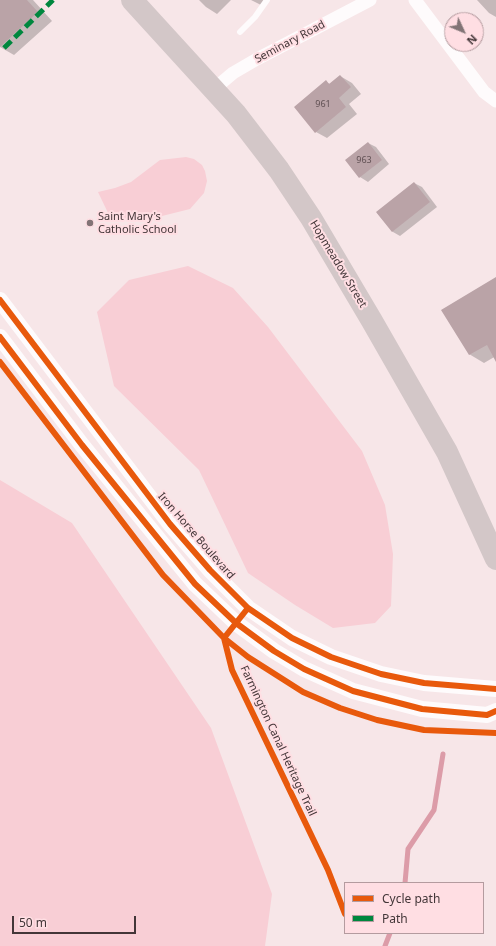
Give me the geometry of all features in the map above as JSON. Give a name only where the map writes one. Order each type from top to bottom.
[{"type":"highway","name":"Hopmeadow Street","points":[[132,0],[236,114],[275,165],[311,218],[447,452],[496,559]]},
{"type":"street","name":"Seminary Road","points":[[214,90],[233,73],[257,59],[370,0]]},
{"type":"street","points":[[415,0],[484,92],[496,101]]},
{"type":"street","name":"Iron Horse Boulevard","points":[[0,300],[170,524],[210,570],[248,608],[299,641],[330,657],[367,669],[424,683],[496,689]]},
{"type":"street","points":[[0,337],[82,445],[196,584],[236,623],[274,651],[304,669],[352,691],[422,709],[487,715],[496,711]]},
{"type":"lane","points":[[240,32],[267,0]]},
{"type":"shaded area","points":[[186,157],[194,159],[202,165],[207,181],[204,193],[190,209],[158,217],[132,220],[109,215],[98,192],[131,182],[160,160]]},
{"type":"shaded area","points":[[188,266],[233,288],[268,327],[362,451],[385,505],[393,554],[391,606],[375,623],[333,628],[295,605],[248,573],[199,470],[114,386],[97,312],[129,280]]},
{"type":"shaded area","points":[[0,480],[72,523],[211,728],[272,894],[265,946],[0,946]]},
{"type":"building","points":[[0,0],[27,0],[38,12],[0,47]]},
{"type":"building","points":[[340,75],[351,87],[339,98],[346,107],[315,133],[294,107],[326,80],[329,84]]},
{"type":"building","points":[[368,142],[382,160],[359,178],[345,160]]},
{"type":"building","points":[[414,182],[430,202],[392,232],[376,212]]},
{"type":"building","points":[[496,277],[496,362],[487,345],[469,355],[441,310]]},
{"type":"waterway","points":[[405,882],[408,849],[434,810],[443,754]]},
{"type":"waterway","points":[[385,946],[390,934]]},
{"type":"marked path","points":[[4,48],[53,0]]},
{"type":"cycle path","points":[[0,300],[170,524],[210,570],[248,608],[292,638],[331,657],[381,674],[424,683],[496,689]]},
{"type":"cycle path","points":[[0,337],[82,445],[195,584],[236,623],[274,651],[304,669],[353,691],[422,709],[487,715],[496,711]]},
{"type":"cycle path","name":"Farmington Canal Heritage Trail","points":[[0,362],[163,575],[224,638],[232,670],[328,870],[344,911]]},
{"type":"cycle path","name":"Farmington Canal Heritage Trail","points":[[248,608],[224,638],[248,657],[303,692],[340,708],[377,720],[424,730],[496,733]]},
{"type":"place","name":"Saint Mary's Catholic School","points":[[90,223]]}]
